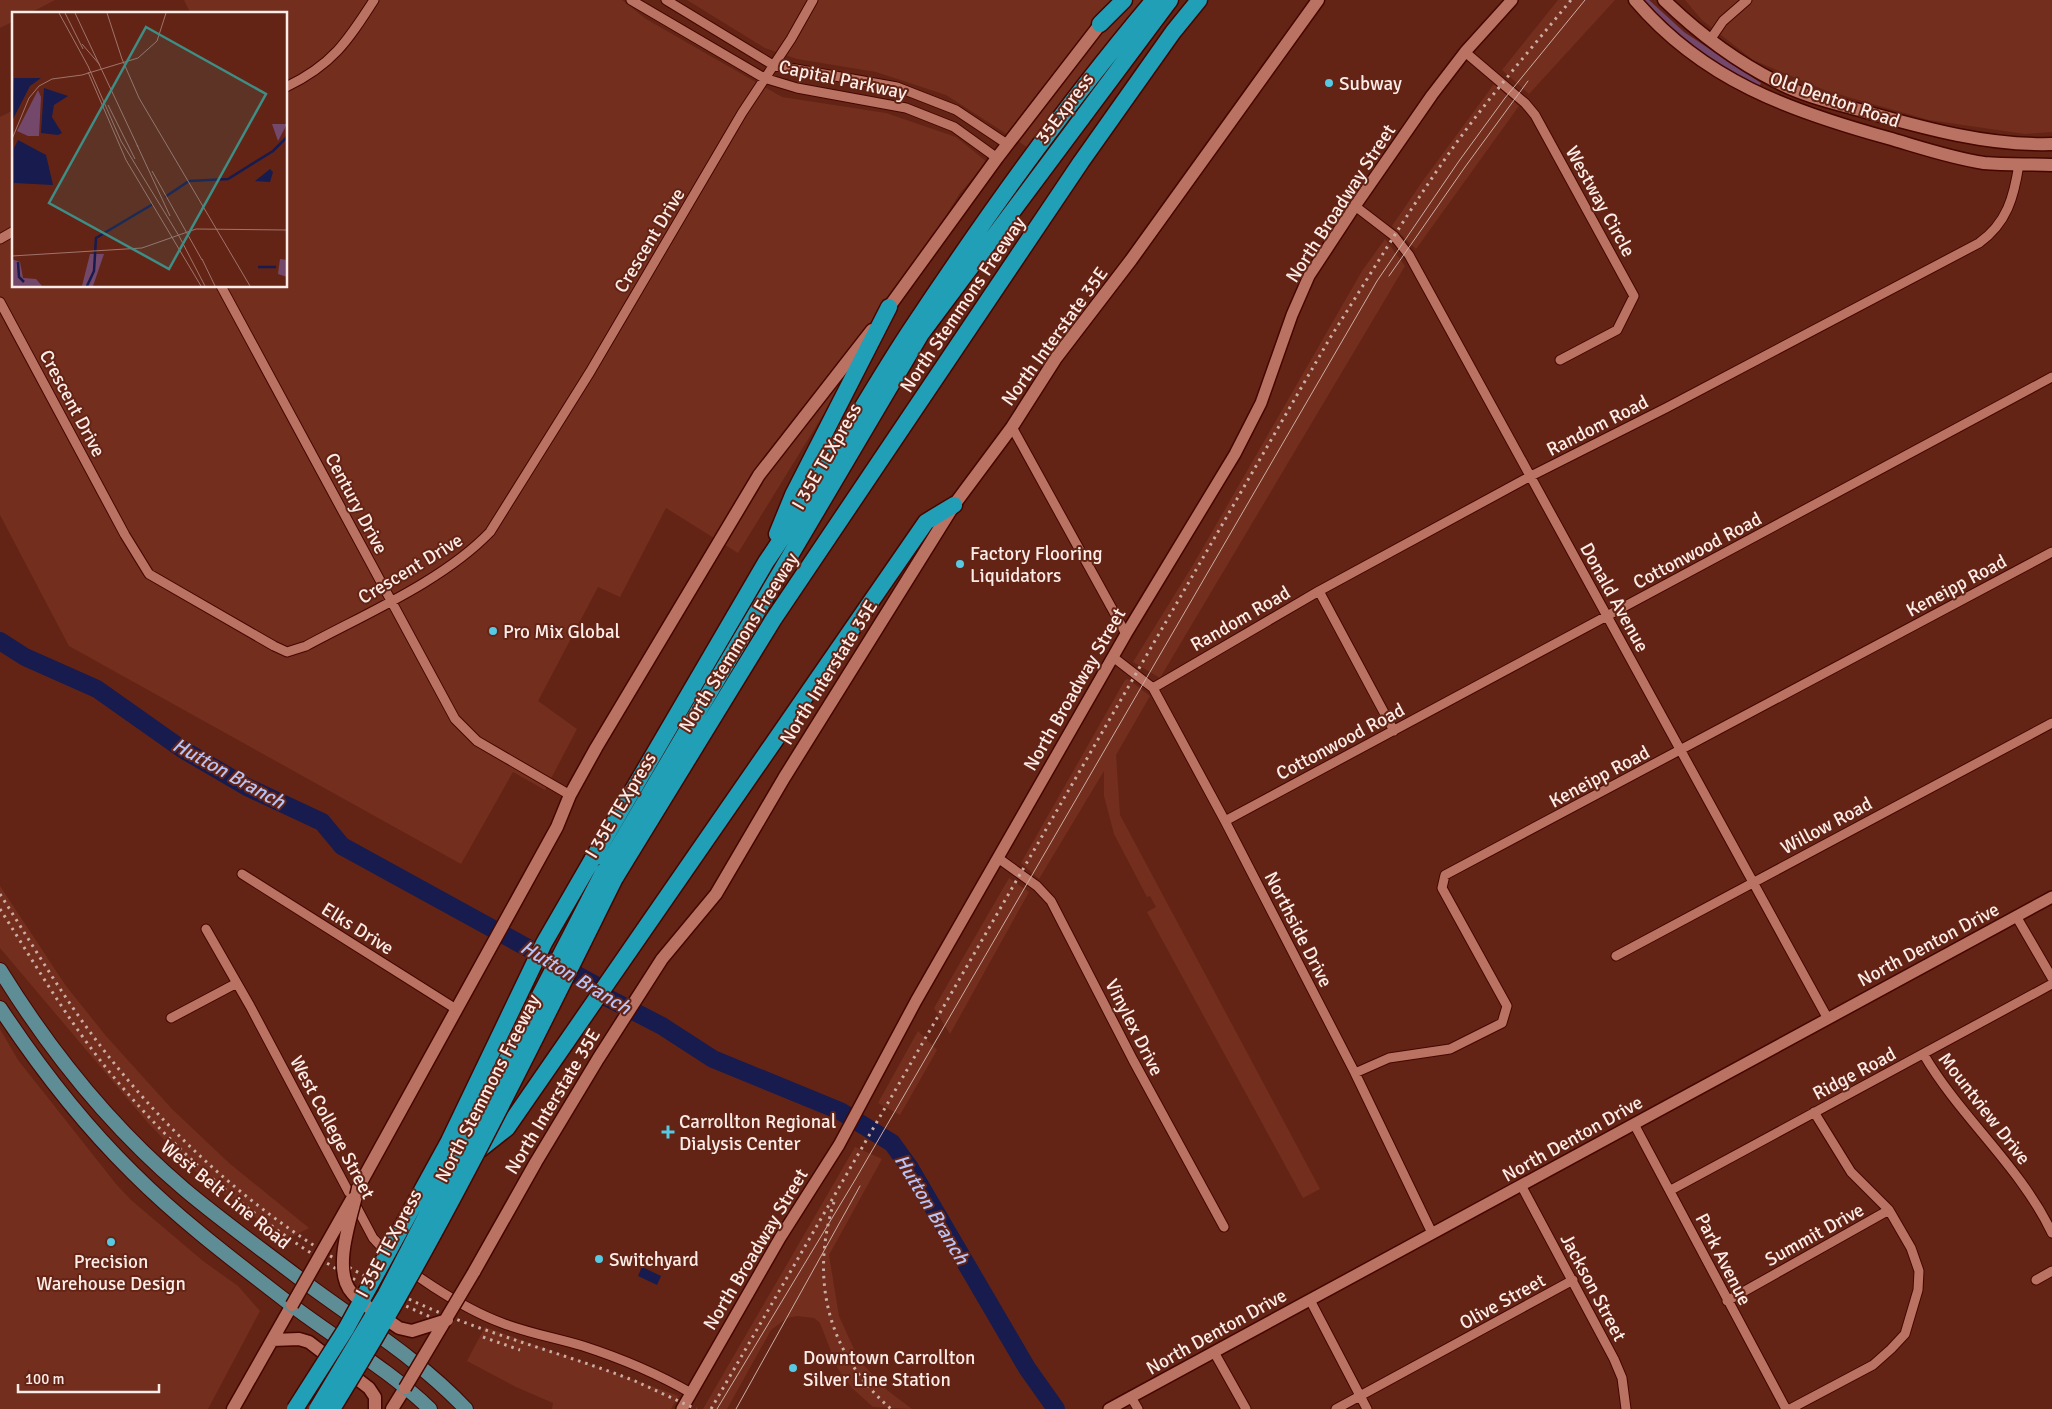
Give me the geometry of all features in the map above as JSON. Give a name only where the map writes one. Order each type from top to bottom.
[{"type":"highway","points":[[1100,24],[1124,0]]},
{"type":"highway","name":"North Stemmons Freeway","points":[[332,1409],[372,1344],[479,1150],[604,870],[766,562],[794,522],[907,335],[984,222],[1048,132],[1154,0]]},
{"type":"highway","name":"35Express","points":[[990,240],[1170,0]]},
{"type":"highway","name":"North Stemmons Freeway","points":[[295,1409],[346,1329],[449,1142],[544,943],[604,870],[1081,162],[1173,32],[1199,0]]},
{"type":"highway","name":"I 35E TEXpress","points":[[317,1409],[386,1294],[604,870],[921,334],[990,240]]},
{"type":"highway","points":[[766,562],[793,495],[889,307]]},
{"type":"highway","points":[[479,1150],[507,1128],[660,904],[926,522],[954,505]]},
{"type":"main road","points":[[232,1409],[381,1147],[476,971],[516,902],[556,827],[570,795],[664,632],[759,475],[889,307],[1007,144],[1119,0]]},
{"type":"main road","name":"North Interstate 35E","points":[[392,1409],[421,1365],[531,1170],[612,1037],[653,972],[716,894],[784,778],[954,505],[1012,426],[1056,358],[1136,253],[1318,0]]},
{"type":"main road","name":"Old Denton Road","points":[[1635,0],[1652,20],[1701,59],[1733,81],[1770,100],[1829,122],[1942,154],[1985,163],[2052,165]]},
{"type":"main road","name":"Old Denton Road","points":[[1664,0],[1710,40],[1745,64],[1778,83],[1822,100],[1910,124],[1983,140],[2052,144]]},
{"type":"main road","points":[[1770,100],[1778,83]]},
{"type":"main road","name":"West Belt Line Road","points":[[0,970],[56,1052],[88,1092],[135,1143],[183,1188],[305,1282],[421,1365],[466,1409]]},
{"type":"main road","points":[[0,1008],[40,1065],[72,1106],[146,1186],[184,1219],[292,1305],[405,1388],[430,1409]]},
{"type":"main road","points":[[40,1065],[56,1052]]},
{"type":"main road","points":[[358,1188],[342,1267],[344,1281],[351,1292],[399,1328],[407,1331],[447,1320]]},
{"type":"main road","points":[[272,1340],[299,1339],[309,1342],[369,1388],[375,1397],[375,1409]]},
{"type":"street","points":[[288,86],[332,59],[349,39],[374,0]]},
{"type":"street","name":"Capital Parkway","points":[[631,0],[764,78],[797,88],[906,108],[954,126],[997,158]]},
{"type":"street","name":"Capital Parkway","points":[[666,0],[773,65],[897,87],[956,110],[1007,144]]},
{"type":"street","name":"Crescent Drive","points":[[0,302],[125,535],[144,566],[156,579],[287,652],[306,646],[463,558],[490,532],[590,372],[812,0]]},
{"type":"street","name":"North Broadway Street","points":[[682,1409],[780,1238],[839,1145],[916,1001],[1126,634],[1245,436],[1261,403],[1292,315],[1309,276],[1355,206],[1464,52],[1512,0]]},
{"type":"street","points":[[1710,40],[1723,21],[1748,0]]},
{"type":"street","name":"Westway Circle","points":[[1464,52],[1525,103],[1535,115],[1634,296],[1617,330],[1560,360]]},
{"type":"street","name":"Random Road","points":[[1153,688],[1319,591],[1529,477],[1666,408],[1979,243],[1996,228],[2010,206],[2019,164]]},
{"type":"street","name":"Donald Avenue","points":[[1355,206],[1394,236],[1409,255],[1529,477],[1828,1019]]},
{"type":"street","points":[[0,239],[12,232]]},
{"type":"street","name":"Century Drive","points":[[222,288],[455,719],[463,730],[477,741],[570,795]]},
{"type":"street","name":"Cottonwood Road","points":[[1225,821],[2052,377]]},
{"type":"street","points":[[1012,426],[1126,634]]},
{"type":"street","name":"Keneipp Road","points":[[1355,1073],[1389,1058],[1450,1049],[1502,1023],[1507,1006],[1442,888],[1445,875],[2052,552]]},
{"type":"street","points":[[1319,591],[1394,731]]},
{"type":"street","name":"Northside Drive","points":[[1113,657],[1153,688],[1225,821],[1355,1073],[1432,1233]]},
{"type":"street","name":"Willow Road","points":[[1616,956],[2052,723]]},
{"type":"street","name":"Vinylex Drive","points":[[998,858],[1037,886],[1051,902],[1133,1060],[1224,1227]]},
{"type":"street","name":"Elks Drive","points":[[242,874],[456,1009]]},
{"type":"street","name":"North Denton Drive","points":[[1109,1409],[2052,897]]},
{"type":"street","points":[[2016,916],[2052,978]]},
{"type":"street","name":"West College Street","points":[[206,929],[237,983],[373,1238],[388,1255],[445,1293],[502,1323],[585,1347],[656,1375],[691,1393]]},
{"type":"street","points":[[171,1018],[237,983]]},
{"type":"street","name":"Ridge Road","points":[[1671,1190],[2052,984]]},
{"type":"street","name":"Mountview Drive","points":[[1924,1054],[1938,1079],[2011,1166],[2044,1216],[2052,1233]]},
{"type":"street","points":[[1790,1409],[1873,1364],[1905,1334],[1918,1290],[1919,1271],[1911,1248],[1890,1210],[1851,1172],[1814,1112]]},
{"type":"street","name":"Park Avenue","points":[[1634,1124],[1671,1190],[1786,1409]]},
{"type":"street","name":"Jackson Street","points":[[1522,1185],[1573,1280],[1619,1372],[1626,1409]]},
{"type":"street","name":"Summit Drive","points":[[1728,1301],[1890,1210]]},
{"type":"street","points":[[2036,1280],[2052,1271]]},
{"type":"street","name":"Olive Street","points":[[1336,1409],[1573,1280]]},
{"type":"street","points":[[1310,1300],[1367,1409]]},
{"type":"street","points":[[1214,1352],[1246,1409]]},
{"type":"street","points":[[1131,1397],[1138,1409]]},
{"type":"shaded area","points":[[0,0],[55,0],[32,12],[12,12],[12,22],[0,28]]},
{"type":"shaded area","points":[[184,0],[622,0],[646,19],[782,97],[886,113],[956,137],[987,162],[960,193],[738,553],[666,508],[620,597],[598,587],[538,701],[577,729],[545,790],[513,772],[461,864],[69,646],[0,515],[0,117],[12,111],[12,288],[288,288],[288,12],[190,12]]},
{"type":"shaded area","points":[[687,0],[1152,0],[1038,154],[946,95],[876,72],[797,59],[765,48]]},
{"type":"shaded area","points":[[1558,0],[1615,0],[1529,94],[1502,70]]},
{"type":"shaded area","points":[[1644,0],[1649,0],[1684,32],[1761,83],[1759,87],[1698,49],[1670,26]]},
{"type":"shaded area","points":[[1685,0],[2052,0],[2052,132],[2025,134],[1929,120],[1827,91],[1753,60],[1702,20]]},
{"type":"shaded area","points":[[1494,84],[1519,106],[1416,249],[1392,226]]},
{"type":"shaded area","points":[[1385,239],[1405,266],[1160,678],[1133,662],[1193,565],[1362,271]]},
{"type":"shaded area","points":[[1128,679],[1150,696],[1116,755],[1120,815],[1320,1189],[1303,1198],[1147,912],[1156,907],[1150,896],[1147,897],[1114,834],[1104,796],[1104,771],[1039,879],[1021,863],[1125,680]]},
{"type":"shaded area","points":[[1009,878],[1029,892],[950,1034],[934,1008]]},
{"type":"shaded area","points":[[0,886],[66,986],[106,1036],[172,1109],[229,1163],[309,1228],[285,1240],[201,1177],[148,1123],[0,948]]},
{"type":"shaded area","points":[[0,1029],[18,1060],[116,1184],[131,1200],[203,1261],[238,1286],[260,1311],[208,1409],[0,1409]]},
{"type":"shaded area","points":[[918,1031],[937,1050],[900,1115],[878,1103]]},
{"type":"shaded area","points":[[855,1147],[882,1159],[829,1255],[839,1316],[859,1360],[887,1390],[912,1409],[873,1407],[852,1388],[838,1369],[820,1323],[814,1318],[797,1316],[787,1318],[771,1330],[727,1409],[703,1409]]},
{"type":"shaded area","points":[[642,1267],[661,1276],[657,1285],[638,1276]]},
{"type":"shaded area","points":[[485,1327],[679,1396],[671,1409],[552,1409],[553,1403],[516,1387],[467,1361]]},
{"type":"waterway","name":"Hutton Branch","points":[[0,641],[25,657],[97,689],[182,749],[247,787],[322,822],[342,846],[597,986],[604,996],[662,1026],[713,1059],[840,1111],[892,1143],[910,1168],[1027,1368],[1056,1409]]},
{"type":"tram line","points":[[717,1409],[855,1180],[1377,281],[1459,161],[1505,98],[1585,0]]},
{"type":"tram line","points":[[1389,276],[1528,81]]},
{"type":"tram line","points":[[736,1409],[860,1186]]},
{"type":"railway","points":[[711,1409],[1330,338],[1405,219],[1452,149],[1495,92],[1571,0]]},
{"type":"railway","points":[[0,894],[73,1008],[131,1084],[165,1122],[201,1157],[280,1222],[365,1277],[411,1300],[466,1323],[635,1381],[696,1409]]},
{"type":"railway","points":[[0,909],[85,1040],[117,1081],[188,1157],[268,1224],[311,1253],[356,1280],[402,1304],[450,1325]]},
{"type":"railway","points":[[834,1202],[827,1231],[824,1260],[825,1288],[830,1315],[839,1341],[852,1365],[870,1388],[891,1409]]},
{"type":"railway","points":[[483,1337],[520,1350]]},
{"type":"place","name":"Subway","points":[[1329,83]]},
{"type":"place","name":"Factory Flooring Liquidators","points":[[960,564]]},
{"type":"place","name":"Pro Mix Global","points":[[493,631]]},
{"type":"place","name":"Carrollton Regional Dialysis Center","points":[[668,1132]]},
{"type":"place","name":"Precision Warehouse Design","points":[[111,1242]]},
{"type":"place","name":"Switchyard","points":[[599,1259]]},
{"type":"place","name":"Downtown Carrollton Silver Line Station","points":[[793,1368]]}]
